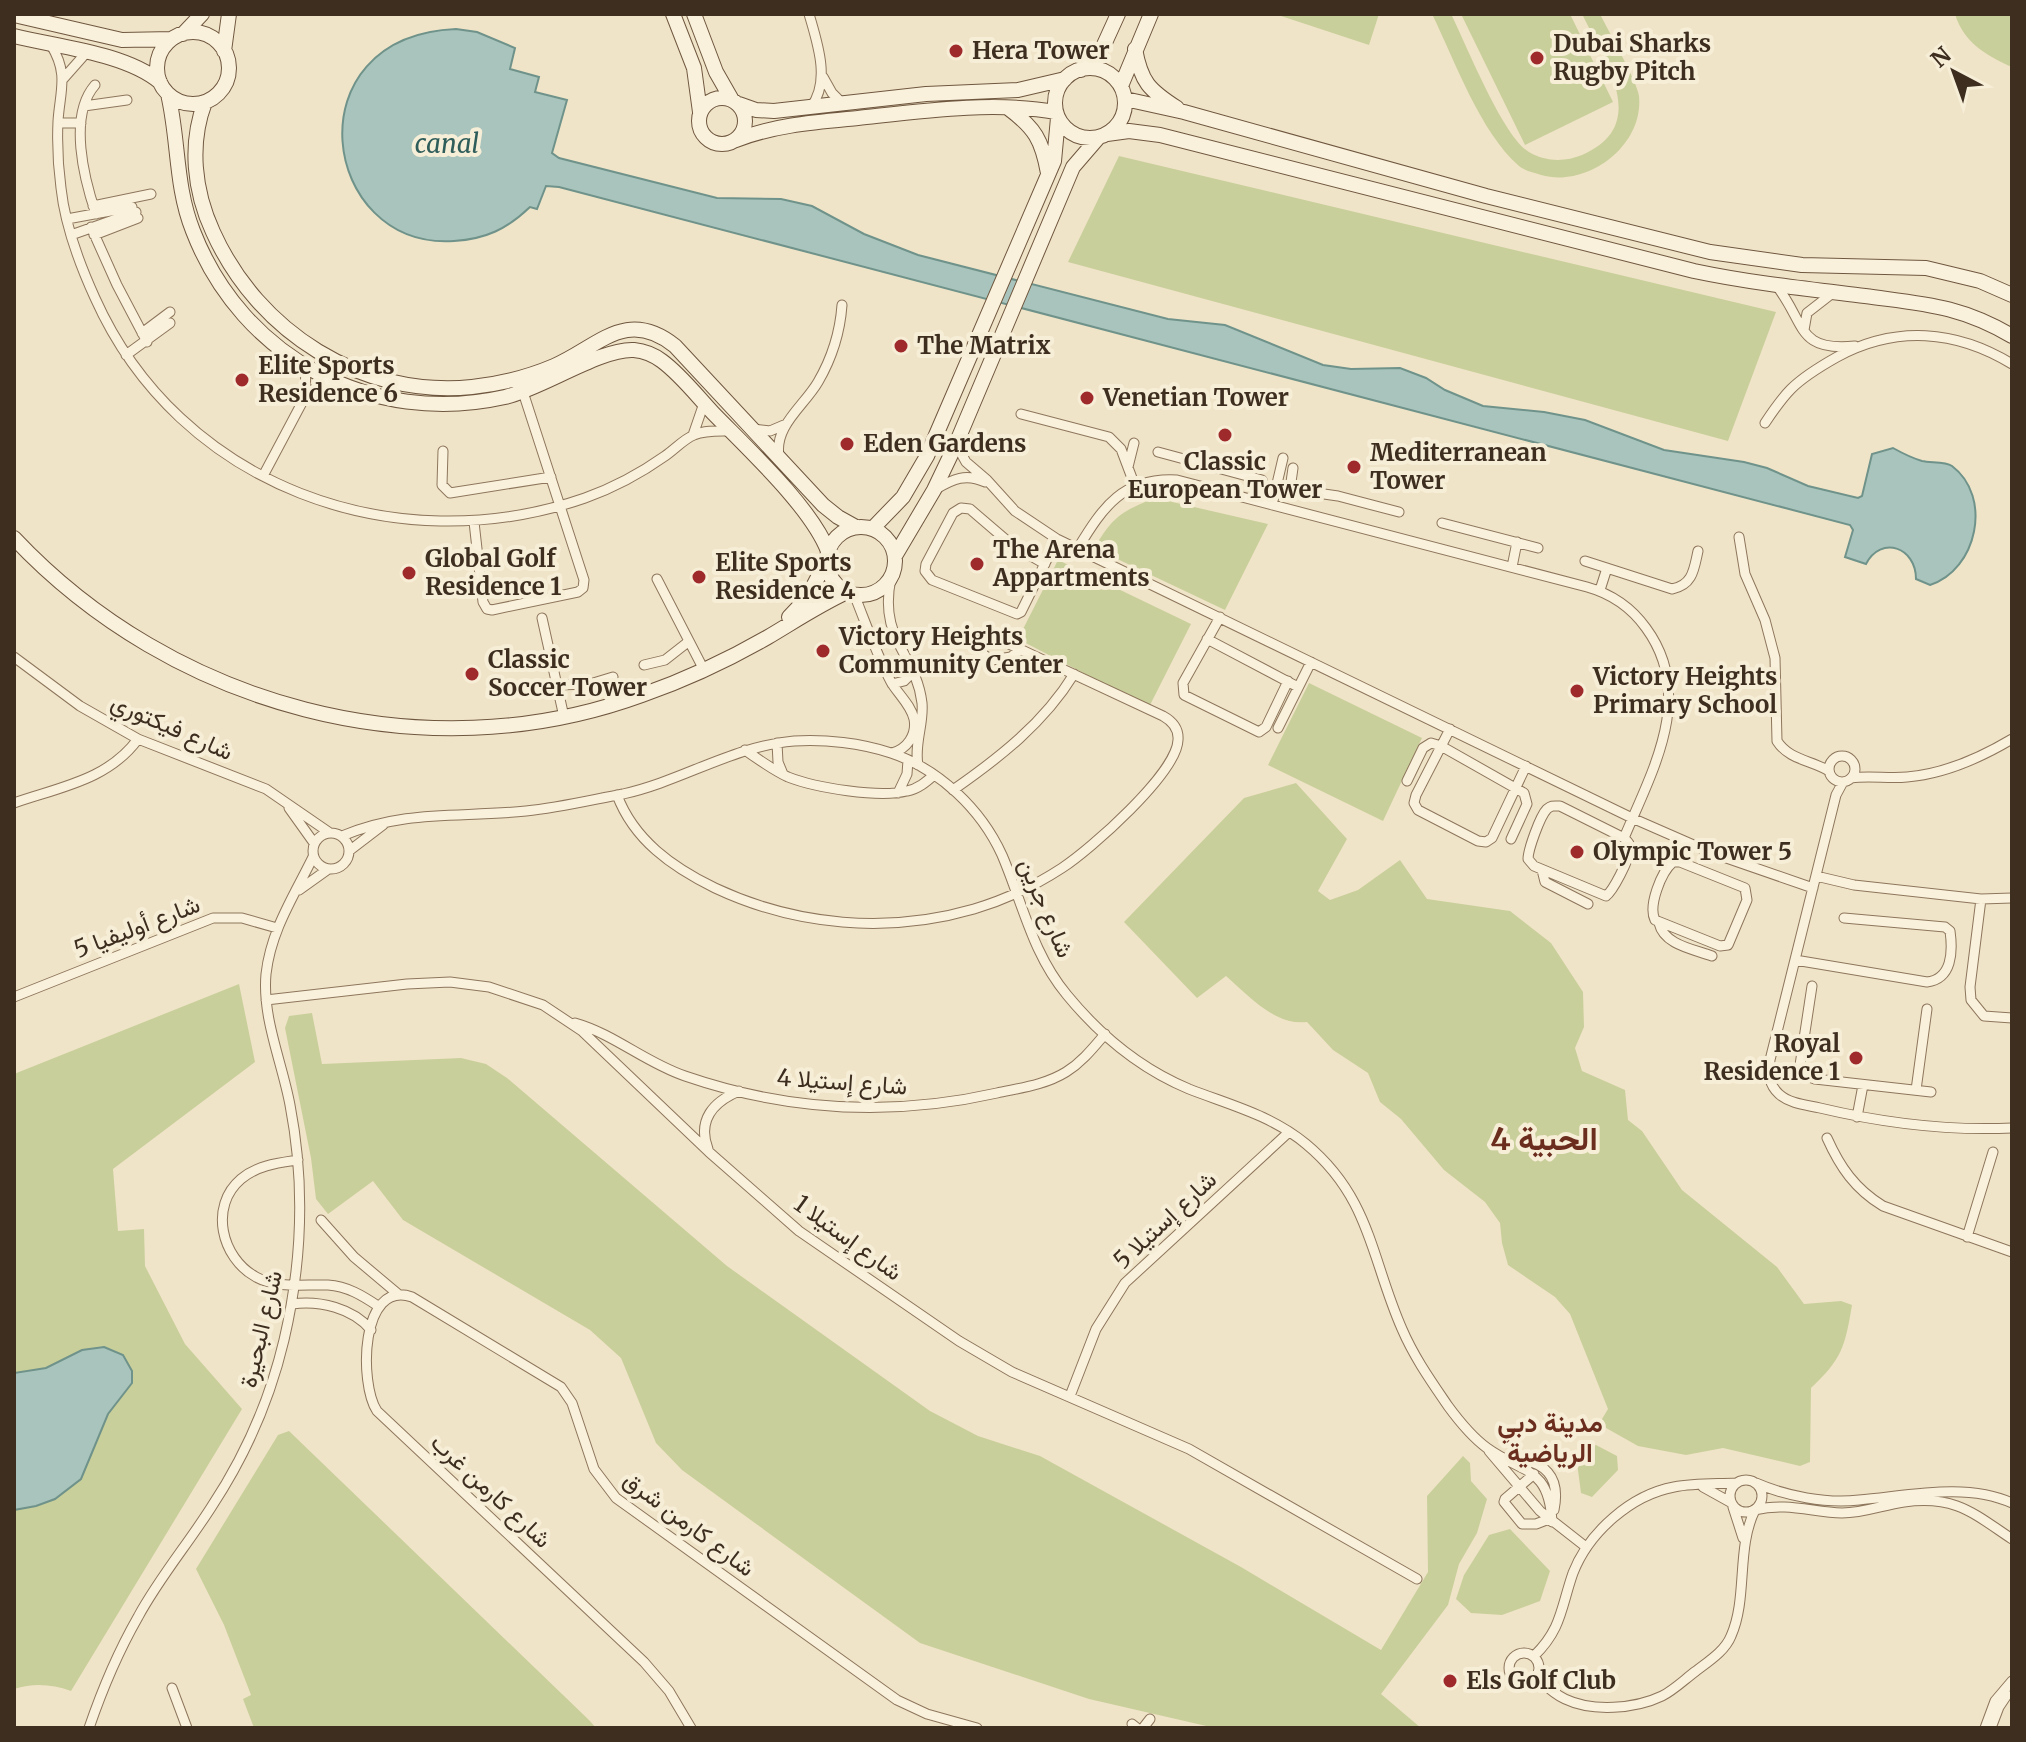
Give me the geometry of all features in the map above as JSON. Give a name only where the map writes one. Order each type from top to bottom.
[{"type":"street","points":[[202,14],[165,46],[157,63],[184,204],[204,257],[237,308],[270,340],[306,366],[374,397],[417,405],[464,404],[523,392],[607,354],[636,351],[662,361],[810,518],[827,556],[832,579],[850,593],[875,651],[914,722],[911,739],[906,746],[892,753]]},
{"type":"street","points":[[224,51],[229,14]]},
{"type":"street","points":[[673,14],[694,68],[699,127],[707,139],[721,144],[763,131],[930,112],[1008,108],[1057,115],[1070,133],[1088,139],[1129,131],[1160,135],[1672,266],[1776,285],[1936,305],[1986,322],[2012,336]]},
{"type":"street","points":[[694,14],[716,72],[743,111],[745,127],[736,140]]},
{"type":"street","points":[[809,14],[821,74],[821,88],[811,107]]},
{"type":"street","points":[[700,112],[713,99],[765,111],[926,94],[1018,90],[1065,79],[1081,70],[1103,47],[1118,14]]},
{"type":"street","points":[[898,793],[916,753],[922,704],[888,615],[887,597],[895,556],[934,490],[956,444],[1073,167],[1123,116],[1123,93],[1135,49],[1151,14]]},
{"type":"street","points":[[14,15],[122,40],[195,33],[207,35],[217,42],[224,51],[228,75],[224,86],[205,102],[197,128],[195,164],[203,206],[234,272],[286,330],[327,357],[360,372],[396,383],[420,387],[469,387],[541,371],[606,335],[628,329],[654,333],[675,346],[830,511],[856,527]]},
{"type":"street","points":[[14,36],[140,69],[185,104],[205,102]]},
{"type":"street","points":[[51,45],[58,56],[63,79],[58,123],[61,191],[71,235],[99,306],[126,355],[174,411],[222,450],[263,476],[293,492],[357,513],[412,520],[474,522],[526,515],[560,506],[615,485],[666,456],[693,435],[731,431]]},
{"type":"street","points":[[1135,49],[1145,82],[1151,90],[1184,112]]},
{"type":"street","points":[[63,79],[86,53]]},
{"type":"street","points":[[1081,70],[1099,69],[1115,79],[1123,93],[1184,112],[1486,196],[1710,252],[1802,265],[1926,268],[1980,281],[2012,295]]},
{"type":"street","points":[[821,74],[827,87],[842,103]]},
{"type":"street","points":[[873,528],[903,497],[920,470],[1048,174],[1056,150],[1056,95],[1065,79]]},
{"type":"street","points":[[94,210],[84,169],[81,123],[84,106],[95,85]]},
{"type":"street","points":[[84,106],[127,100]]},
{"type":"street","points":[[1008,108],[1035,133],[1043,148],[1048,174]]},
{"type":"street","points":[[58,123],[81,123]]},
{"type":"street","points":[[1439,205],[1445,194],[1452,191],[1486,196]]},
{"type":"street","points":[[67,219],[151,194]]},
{"type":"street","points":[[71,235],[93,231],[135,212],[94,210]]},
{"type":"street","points":[[93,231],[144,337]]},
{"type":"street","points":[[1776,285],[1805,333],[1812,341],[1826,347],[1862,345],[1900,336],[1939,336],[1977,346],[2012,364]]},
{"type":"street","points":[[1805,333],[1807,313],[1834,292]]},
{"type":"street","points":[[780,460],[778,440],[827,364],[840,325],[842,305]]},
{"type":"street","points":[[126,355],[170,312]]},
{"type":"street","points":[[144,337],[170,323]]},
{"type":"street","points":[[1765,423],[1782,398],[1801,380],[1862,345]]},
{"type":"street","points":[[305,397],[306,366]]},
{"type":"street","points":[[263,476],[305,397],[333,380]]},
{"type":"street","points":[[474,522],[483,602],[487,609],[578,592],[583,588],[584,580],[523,392]]},
{"type":"street","points":[[693,435],[704,403]]},
{"type":"street","points":[[1021,414],[1109,437],[1121,449],[1135,486]]},
{"type":"street","points":[[751,428],[770,431],[787,423]]},
{"type":"street","points":[[1128,467],[1134,443]]},
{"type":"street","points":[[956,444],[966,462],[1015,511],[1057,539],[1632,818],[1682,841],[1813,888]]},
{"type":"street","points":[[443,451],[442,485],[450,493],[551,477]]},
{"type":"street","points":[[1158,452],[1262,480]]},
{"type":"street","points":[[1272,505],[1283,458]]},
{"type":"street","points":[[1293,468],[1291,482],[1294,488],[1399,512]]},
{"type":"street","points":[[1233,494],[1238,473]]},
{"type":"street","points":[[934,490],[959,477],[976,478],[991,487]]},
{"type":"street","points":[[1078,548],[1106,505],[1135,486],[1152,481],[1177,480],[1600,590],[1628,608],[1641,621],[1654,639],[1668,678],[1669,721],[1624,838]]},
{"type":"street","points":[[1319,517],[1325,496]]},
{"type":"street","points":[[1045,564],[1012,545],[966,507],[953,513],[925,571],[932,580],[1014,615],[1021,612],[1045,564],[1057,539]]},
{"type":"street","points":[[1442,523],[1538,548]]},
{"type":"street","points":[[768,637],[807,598],[838,535],[856,527],[873,528],[888,539],[895,556]]},
{"type":"street","points":[[1739,537],[1745,574],[1765,620],[1775,658],[1777,741],[1789,755],[1816,763],[1847,780],[1870,775],[1898,778],[1927,774],[1978,757],[2012,739]]},
{"type":"street","points":[[14,538],[65,588],[139,641],[191,669],[260,698],[347,719],[421,728],[496,727],[564,717],[638,697],[704,670],[819,606],[850,593],[879,590],[891,578]]},
{"type":"street","points":[[1512,567],[1517,542]]},
{"type":"street","points":[[1585,561],[1667,588],[1678,588],[1691,579],[1698,551]]},
{"type":"street","points":[[1600,590],[1607,568]]},
{"type":"street","points":[[657,579],[704,670]]},
{"type":"street","points":[[1220,617],[1183,683],[1182,691],[1187,698],[1259,732],[1266,727],[1288,681]]},
{"type":"street","points":[[542,618],[564,717]]},
{"type":"street","points":[[1207,639],[1298,687]]},
{"type":"street","points":[[644,665],[665,660],[688,642]]},
{"type":"street","points":[[617,795],[632,828],[644,841],[668,860],[731,895],[802,917],[865,924],[928,919],[974,909],[1015,892],[1075,859],[1116,824],[1151,785],[1178,743],[1177,730],[1168,719],[1020,649]]},
{"type":"street","name":"شارع فيكتوري","points":[[14,657],[80,706],[138,739],[257,785],[330,833]]},
{"type":"street","points":[[1278,728],[1311,662]]},
{"type":"street","points":[[892,684],[904,681],[912,673]]},
{"type":"street","points":[[953,790],[994,761],[1023,735],[1051,706],[1074,674]]},
{"type":"street","points":[[557,685],[590,684],[613,677]]},
{"type":"street","points":[[1450,729],[1414,799],[1418,810],[1478,841],[1486,842],[1492,838],[1526,766]]},
{"type":"street","points":[[14,803],[104,772],[121,760],[138,739]]},
{"type":"street","name":"شارع جرين","points":[[342,836],[389,821],[421,815],[527,811],[617,795],[665,781],[745,750],[777,743],[826,741],[892,753],[934,775],[971,808],[994,840],[1030,934],[1049,971],[1105,1034],[1139,1062],[1160,1074],[1187,1088],[1249,1109],[1289,1132],[1320,1156],[1358,1205],[1402,1329],[1419,1364],[1458,1418],[1518,1487],[1550,1520],[1586,1547]]},
{"type":"street","points":[[777,743],[778,762],[783,774]]},
{"type":"street","points":[[1407,781],[1423,748],[1431,743],[1441,746],[1516,788],[1526,797],[1527,804],[1511,839]]},
{"type":"street","points":[[745,750],[783,774],[823,786],[898,793],[918,787],[934,775]]},
{"type":"street","points":[[1836,795],[1831,770],[1839,756],[1847,757],[1855,767],[1870,775]]},
{"type":"street","points":[[1855,767],[1836,795],[1770,1060],[1769,1078],[1785,1099],[1857,1117],[1927,1127],[2012,1128]]},
{"type":"street","points":[[1563,808],[1571,789]]},
{"type":"street","name":"شارع فيكتوري","points":[[278,797],[305,827],[314,843]]},
{"type":"street","points":[[1553,806],[1624,838],[1630,850],[1608,895],[1600,896],[1530,863],[1528,851],[1547,810],[1553,806]]},
{"type":"street","name":"شارع جرين","points":[[349,851],[389,821]]},
{"type":"street","points":[[330,833],[342,836],[349,851],[345,863],[327,870],[316,863],[314,843],[318,838],[330,833]]},
{"type":"street","points":[[1682,841],[1673,862],[1667,867],[1652,906],[1652,916],[1668,940],[1712,956]]},
{"type":"street","name":"شارع البحيرة","points":[[89,1728],[138,1616],[212,1506],[244,1451],[273,1380],[292,1304],[299,1233],[298,1160],[288,1097],[266,1000],[266,976],[277,928],[313,857]]},
{"type":"street","points":[[1659,923],[1720,946],[1728,945],[1747,900],[1747,892],[1742,886],[1673,862]]},
{"type":"street","points":[[1742,886],[1747,865]]},
{"type":"street","name":"شارع البحيرة","points":[[288,901],[327,870]]},
{"type":"street","points":[[1542,870],[1545,882],[1588,904]]},
{"type":"street","points":[[1816,876],[1854,885],[1981,899],[2012,898]]},
{"type":"street","points":[[1981,899],[1971,1000],[1984,1016],[2012,1018]]},
{"type":"street","name":"شارع أوليفيا 5","points":[[14,997],[213,918],[242,918],[277,928]]},
{"type":"street","points":[[1795,960],[1927,982],[1940,978],[1947,971],[1951,937],[1945,927],[1844,918]]},
{"type":"street","name":"شارع إستيلا 1","points":[[266,1000],[407,984],[470,984],[527,998],[572,1022],[709,1152],[816,1244],[985,1357],[1189,1449],[1417,1579]]},
{"type":"street","points":[[1812,986],[1801,1071],[1809,1078],[1931,1092]]},
{"type":"street","points":[[1916,1090],[1927,1009]]},
{"type":"street","name":"شارع إستيلا 4","points":[[572,1022],[591,1028],[667,1069],[786,1102],[850,1108],[897,1109],[956,1103],[1052,1079],[1077,1065],[1105,1034]]},
{"type":"street","points":[[1857,1117],[1863,1085]]},
{"type":"street","points":[[709,1152],[704,1130],[709,1113],[721,1099],[739,1091]]},
{"type":"street","name":"شارع إستيلا 5","points":[[1070,1396],[1096,1329],[1125,1283],[1289,1132]]},
{"type":"street","points":[[1827,1138],[1846,1174],[1869,1197],[1898,1213],[2012,1252]]},
{"type":"street","points":[[1967,1237],[1993,1152]]},
{"type":"street","points":[[298,1160],[273,1163],[250,1173],[231,1190],[222,1213],[224,1237],[236,1260],[245,1270],[269,1283],[338,1286],[378,1306],[385,1298],[398,1294]]},
{"type":"street","name":"شارع كارمن شرق","points":[[321,1220],[354,1257],[398,1294],[412,1297],[561,1387],[572,1403],[594,1469],[604,1485],[630,1509],[897,1700],[927,1714],[977,1728]]},
{"type":"street","points":[[292,1304],[316,1303],[352,1313],[371,1330]]},
{"type":"street","name":"شارع كارمن غرب","points":[[378,1306],[371,1322],[367,1385],[377,1411],[644,1662],[669,1691],[691,1728]]},
{"type":"street","name":"شارع جرين","points":[[1487,1448],[1534,1474]]},
{"type":"street","points":[[1503,1457],[1536,1464],[1551,1476],[1556,1494],[1550,1520]]},
{"type":"street","points":[[1534,1474],[1547,1493],[1550,1520],[1522,1524],[1504,1502],[1505,1499],[1534,1474]]},
{"type":"street","points":[[1534,1656],[1558,1624],[1574,1572],[1586,1547],[1613,1519],[1643,1498],[1669,1488],[1746,1480],[1777,1491],[1833,1500],[1971,1493],[2012,1503]]},
{"type":"street","points":[[1536,1677],[1566,1699],[1590,1706],[1641,1704],[1669,1692],[1718,1653],[1732,1634],[1744,1572],[1744,1541],[1730,1492],[1736,1483]]},
{"type":"street","points":[[1744,1541],[1762,1496],[1756,1483]]},
{"type":"street","points":[[1696,1485],[1714,1491],[1741,1512],[1790,1506],[1846,1513],[1904,1502],[1943,1502],[1974,1512],[2012,1539]]},
{"type":"street","points":[[1522,1652],[1534,1656],[1539,1666],[1536,1677],[1526,1683],[1510,1675],[1510,1661],[1516,1654],[1522,1652]]},
{"type":"street","points":[[1992,1727],[1995,1701],[2012,1681]]},
{"type":"street","points":[[172,1688],[187,1728]]},
{"type":"street","points":[[1992,1727],[1999,1707],[2012,1689]]},
{"type":"street","points":[[1143,1728],[1150,1719]]},
{"type":"green space","points":[[1275,14],[1379,14],[1369,45]]},
{"type":"green space","points":[[1432,14],[1451,14],[1497,110],[1519,143],[1535,155],[1556,160],[1582,155],[1603,142],[1615,127],[1619,109],[1616,90],[1582,14],[1600,14],[1639,96],[1638,114],[1632,131],[1609,159],[1594,169],[1576,175],[1541,175],[1521,168],[1505,152],[1480,115]]},
{"type":"green space","name":"Dubai Sharks Rugby Pitch","points":[[1461,14],[1570,14],[1613,102],[1525,145]]},
{"type":"green space","points":[[1955,14],[2012,14],[2012,67],[1977,47],[1964,33]]},
{"type":"green space","points":[[1119,156],[1776,312],[1728,441],[1068,262]]},
{"type":"green space","points":[[1155,498],[1268,524],[1225,610],[1094,548],[1119,516]]},
{"type":"green space","points":[[1058,560],[1191,624],[1149,707],[1018,639]]},
{"type":"green space","points":[[1309,683],[1422,738],[1383,821],[1268,765]]},
{"type":"green space","points":[[1296,783],[1347,839],[1318,891],[1330,900],[1358,890],[1400,860],[1427,899],[1510,911],[1551,943],[1583,992],[1584,1027],[1575,1048],[1582,1071],[1625,1090],[1628,1120],[1642,1131],[1682,1190],[1777,1267],[1804,1304],[1841,1301],[1852,1305],[1847,1332],[1836,1360],[1811,1388],[1810,1462],[1800,1466],[1723,1448],[1686,1455],[1638,1446],[1599,1424],[1608,1409],[1570,1314],[1555,1297],[1508,1265],[1500,1223],[1485,1202],[1444,1170],[1401,1119],[1380,1102],[1368,1073],[1333,1050],[1307,1022],[1295,1022],[1273,1014],[1226,976],[1197,998],[1124,922],[1244,798]]},
{"type":"green space","points":[[239,984],[255,1062],[113,1169],[118,1231],[144,1229],[145,1266],[185,1344],[242,1409],[71,1691],[42,1685],[14,1689],[14,1074]]},
{"type":"green space","points":[[312,1013],[322,1064],[461,1058],[486,1064],[507,1078],[727,1266],[930,1411],[978,1436],[1040,1456],[1241,1567],[1381,1650],[1428,1572],[1427,1496],[1463,1456],[1470,1463],[1471,1481],[1487,1499],[1477,1533],[1459,1564],[1448,1605],[1381,1694],[1421,1728],[1215,1728],[1089,1699],[920,1643],[682,1470],[656,1443],[621,1358],[590,1330],[403,1220],[373,1181],[328,1214],[316,1199],[285,1028],[289,1016]]},
{"type":"green space","points":[[289,1431],[596,1728],[254,1728],[243,1699],[251,1695],[224,1625],[196,1569],[278,1435]]},
{"type":"green space","points":[[1596,1445],[1617,1456],[1618,1470],[1592,1497],[1581,1493],[1576,1455]]},
{"type":"green space","points":[[1510,1529],[1550,1571],[1540,1601],[1502,1615],[1471,1613],[1456,1599],[1464,1575],[1489,1535]]},
{"type":"water","name":"canal","points":[[456,29],[477,32],[515,48],[510,69],[539,77],[535,92],[567,100],[552,153],[559,158],[717,198],[781,199],[812,206],[864,234],[918,255],[1168,319],[1225,325],[1323,365],[1351,369],[1400,368],[1483,406],[1585,420],[1664,450],[1744,462],[1767,468],[1808,486],[1858,498],[1862,496],[1872,454],[1893,448],[1922,461],[1949,464],[1965,479],[1975,513],[1974,532],[1959,564],[1946,577],[1930,585],[1916,579],[1910,559],[1897,549],[1880,550],[1866,564],[1845,557],[1853,530],[1850,525],[559,187],[546,186],[537,209],[530,207],[504,227],[486,235],[454,241],[409,235],[374,213],[352,180],[342,141],[347,102],[367,66],[403,40]]},
{"type":"water","points":[[104,1347],[123,1355],[132,1371],[132,1383],[108,1414],[81,1479],[55,1499],[14,1510],[14,1373],[46,1368],[82,1350]]},
{"type":"place","name":"Hera Tower","points":[[956,51]]},
{"type":"place","name":"Dubai Sharks Rugby Pitch","points":[[1537,58]]},
{"type":"place","name":"The Matrix","points":[[901,346]]},
{"type":"place","name":"Elite Sports Residence 6","points":[[242,380]]},
{"type":"place","name":"Venetian Tower","points":[[1087,398]]},
{"type":"place","name":"Classic European Tower","points":[[1225,435]]},
{"type":"place","name":"Eden Gardens","points":[[847,444]]},
{"type":"place","name":"Mediterranean Tower","points":[[1354,467]]},
{"type":"place","name":"The Arena Appartments","points":[[977,564]]},
{"type":"place","name":"Global Golf Residence 1","points":[[409,573]]},
{"type":"place","name":"Elite Sports Residence 4","points":[[699,577]]},
{"type":"place","name":"Victory Heights Community Center","points":[[823,651]]},
{"type":"place","name":"Classic Soccer Tower","points":[[472,674]]},
{"type":"place","name":"Victory Heights Primary School","points":[[1577,691]]},
{"type":"place","name":"Olympic Tower 5","points":[[1577,852]]},
{"type":"place","name":"Royal Residence 1","points":[[1856,1058]]},
{"type":"place","name":"Els Golf Club","points":[[1450,1681]]},
{"type":"district","name":"الحبية 4","points":[[1544,1139]]},
{"type":"district","name":"مدينة دبي الرياضية","points":[[1550,1438]]}]
